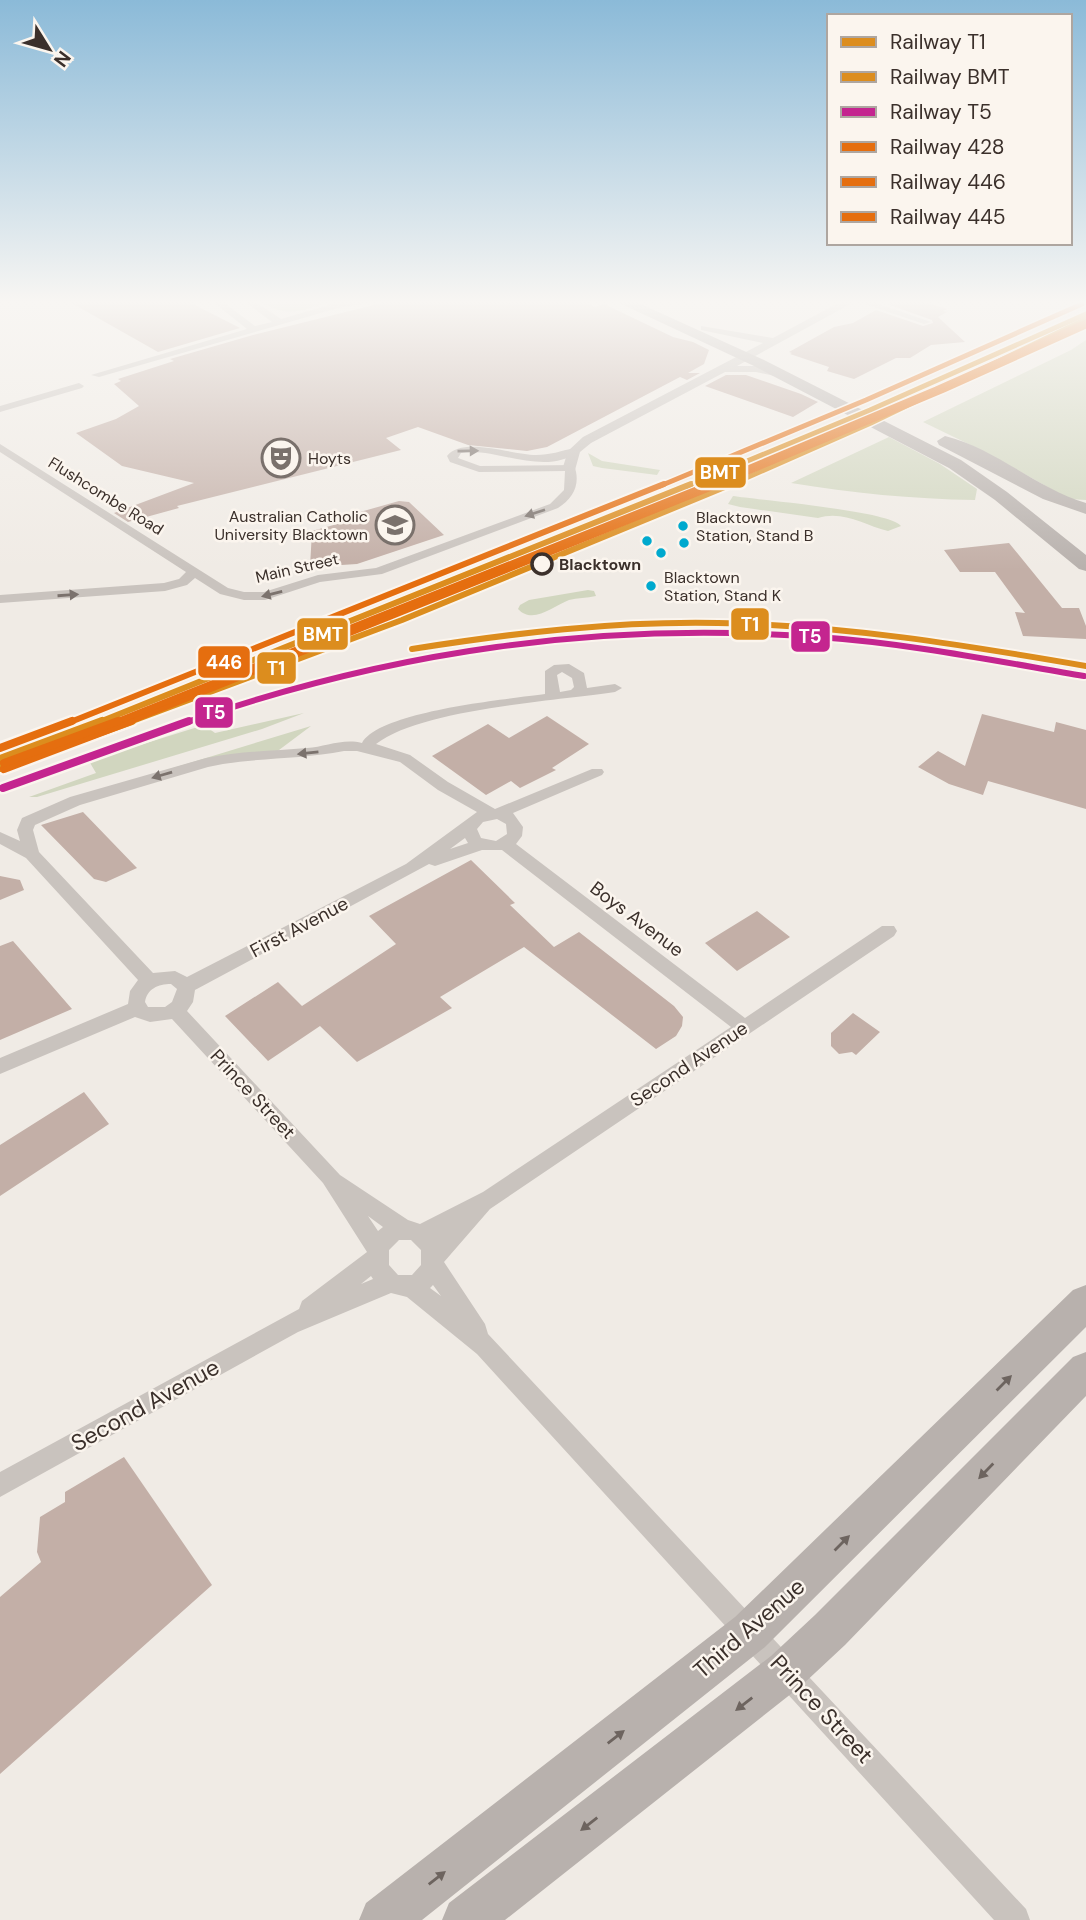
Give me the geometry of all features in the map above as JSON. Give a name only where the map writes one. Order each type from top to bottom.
[{"type":"main road","points":[[814,391],[955,464],[1086,544]]},
{"type":"main road","points":[[832,391],[991,461],[1056,499],[1086,509]]},
{"type":"main road","points":[[940,439],[1015,487],[1086,565]]},
{"type":"main road","points":[[1038,515],[1086,509]]},
{"type":"main road","points":[[1038,515],[1086,520]]},
{"type":"main road","name":"Third Avenue","points":[[383,1920],[750,1632],[1086,1302]]},
{"type":"main road","points":[[466,1920],[786,1671],[840,1621],[1086,1370]]},
{"type":"street","points":[[0,409],[58,391]]},
{"type":"street","points":[[574,451],[570,467],[552,470],[479,469],[456,461],[452,456],[457,451],[466,449],[544,457],[559,456],[574,451],[587,440],[681,391]]},
{"type":"street","name":"Flushcombe Road","points":[[0,447],[195,571]]},
{"type":"street","name":"Main Street","points":[[195,571],[224,591],[258,597],[326,577],[377,571],[554,506],[565,499],[572,489],[570,467]]},
{"type":"street","points":[[0,599],[165,587],[183,582],[195,571]]},
{"type":"street","points":[[550,697],[553,691],[550,674],[559,668],[569,668],[579,676],[581,687],[576,693]]},
{"type":"street","points":[[516,825],[509,818],[443,786],[405,758],[368,745],[374,737],[414,720],[447,712],[615,688]]},
{"type":"street","points":[[32,854],[25,826],[43,813],[100,793],[228,758],[310,753],[344,746],[382,751],[447,712]]},
{"type":"street","points":[[471,824],[597,772]]},
{"type":"street","points":[[443,786],[471,824],[471,838],[481,845],[505,844],[514,836],[516,825],[570,785]]},
{"type":"street","name":"First Avenue","points":[[412,868],[471,824]]},
{"type":"street","points":[[0,837],[32,854],[150,981]]},
{"type":"street","name":"Boys Avenue","points":[[505,844],[744,1027]]},
{"type":"street","name":"First Avenue","points":[[186,986],[412,868],[481,845]]},
{"type":"street","name":"Second Avenue","points":[[413,1232],[490,1199],[888,931]]},
{"type":"street","points":[[167,976],[182,981],[186,986],[186,999],[167,1014],[149,1016],[137,1008],[136,996],[150,981],[167,976]]},
{"type":"street","points":[[0,1066],[137,1008]]},
{"type":"street","name":"Prince Street","points":[[175,1010],[330,1178],[377,1255]]},
{"type":"street","name":"Prince Street","points":[[330,1178],[413,1232]]},
{"type":"street","name":"Second Avenue","points":[[434,1261],[490,1199]]},
{"type":"street","points":[[413,1232],[431,1244],[434,1261],[424,1277],[400,1284],[379,1274],[377,1255],[389,1237],[413,1232]]},
{"type":"street","name":"Second Avenue","points":[[290,1324],[377,1255]]},
{"type":"street","name":"Prince Street","points":[[434,1261],[485,1346]]},
{"type":"street","name":"Second Avenue","points":[[0,1485],[290,1324],[400,1284]]},
{"type":"street","name":"Prince Street","points":[[400,1284],[485,1346],[1015,1920]]},
{"type":"green space","points":[[988,391],[1086,391],[1086,500],[1069,499],[989,454],[923,422]]},
{"type":"green space","points":[[889,437],[940,464],[977,489],[975,500],[882,495],[791,483]]},
{"type":"green space","points":[[588,453],[602,461],[660,470],[657,475],[593,466]]},
{"type":"green space","points":[[733,496],[850,511],[892,521],[901,526],[888,531],[845,517],[818,518],[740,507],[728,504]]},
{"type":"green space","points":[[594,591],[596,596],[569,600],[537,615],[530,615],[518,609],[529,600]]},
{"type":"green space","points":[[357,623],[366,631],[318,647],[318,641]]},
{"type":"green space","points":[[304,713],[262,729],[37,797],[29,797],[96,773],[89,761],[204,725],[215,733]]},
{"type":"green space","points":[[311,726],[275,753],[160,772]]},
{"type":"building","points":[[122,391],[654,391],[547,447],[527,451],[468,445],[418,427],[386,438],[401,450],[177,506],[179,508],[128,522],[114,513],[194,483],[122,466],[76,433],[116,419],[139,406]]},
{"type":"building","points":[[718,391],[791,391],[818,402],[793,417]]},
{"type":"building","points":[[399,501],[409,502],[444,535],[357,564],[310,567],[312,531],[348,521],[353,514]]},
{"type":"building","points":[[1009,543],[1062,608],[1079,608],[1086,626],[1086,639],[1023,636],[1015,612],[1025,613],[995,572],[960,572],[944,550]]},
{"type":"building","points":[[982,714],[1054,732],[1056,722],[1086,730],[1086,809],[988,781],[983,795],[949,784],[918,767],[938,751],[965,766]]},
{"type":"building","points":[[547,716],[589,744],[552,768],[556,770],[520,788],[511,781],[486,795],[432,756],[488,724],[509,738]]},
{"type":"building","points":[[83,812],[137,868],[106,882],[94,879],[41,825]]},
{"type":"building","points":[[471,860],[515,903],[510,905],[554,947],[579,932],[674,1006],[683,1017],[682,1026],[676,1036],[656,1049],[524,947],[440,997],[452,1008],[357,1062],[320,1026],[268,1061],[225,1016],[278,982],[302,1006],[396,944],[369,916]]},
{"type":"building","points":[[0,876],[20,880],[24,890],[0,900]]},
{"type":"building","points":[[757,911],[790,937],[737,971],[705,943]]},
{"type":"building","points":[[13,941],[72,1009],[0,1040],[0,946]]},
{"type":"building","points":[[853,1013],[880,1032],[856,1055],[852,1052],[839,1054],[831,1046],[831,1033]]},
{"type":"building","points":[[84,1092],[109,1124],[0,1196],[0,1145]]},
{"type":"building","points":[[124,1457],[212,1585],[0,1774],[0,1597],[41,1562],[37,1552],[40,1517],[65,1502],[65,1492]]},
{"type":"rail line","name":"446","points":[[0,748],[503,550],[888,391]]},
{"type":"rail line","name":"BMT","points":[[0,759],[253,662],[915,391]]},
{"type":"rail line","name":"445","points":[[4,763],[183,696],[708,485],[932,391]]},
{"type":"rail line","name":"T1","points":[[0,768],[202,696],[502,580],[700,499],[940,391]]},
{"type":"rail line","name":"428","points":[[4,769],[259,671],[729,481],[943,391]]},
{"type":"rail line","name":"T1","points":[[412,649],[569,628],[718,623],[876,634],[1086,666]]},
{"type":"rail line","name":"T5","points":[[3,788],[168,728],[335,676],[395,662],[515,643],[637,633],[759,633],[887,644],[1084,676]]},
{"type":"place","name":"Hoyts","points":[[281,458]]},
{"type":"place","name":"Australian Catholic University Blacktown","points":[[395,525]]},
{"type":"place","name":"Blacktown Station, Stand B","points":[[683,526]]},
{"type":"place","name":"Blacktown","points":[[542,564]]},
{"type":"place","name":"Blacktown Station, Stand K","points":[[651,586]]}]
